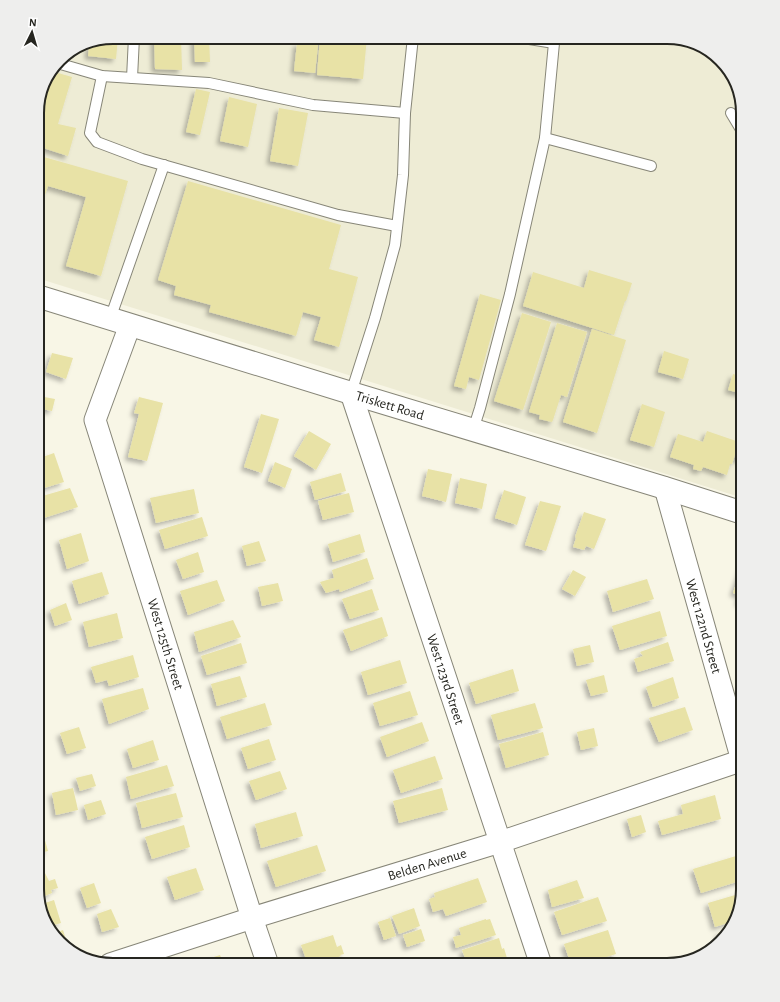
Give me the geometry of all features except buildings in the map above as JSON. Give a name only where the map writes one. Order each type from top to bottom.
[{"type":"street","name":"Triskett Road","points":[[44,298],[351,394],[736,511]]},
{"type":"street","name":"West 125th Street","points":[[120,322],[95,420],[266,958]]},
{"type":"street","name":"West 123rd Street","points":[[351,394],[539,958]]},
{"type":"street","name":"West 122nd Street","points":[[665,488],[736,737]]},
{"type":"street","name":"Belden Avenue","points":[[129,958],[252,918],[500,842],[736,764]]},
{"type":"lane","points":[[132,78],[134,44]]},
{"type":"lane","points":[[351,394],[375,318],[395,245],[403,175],[406,113],[412,44]]},
{"type":"lane","points":[[473,430],[510,294],[545,138],[554,44]]},
{"type":"lane","points":[[63,65],[102,76],[209,83],[313,105],[406,113]]},
{"type":"lane","points":[[102,76],[90,133],[97,142],[142,159],[338,215],[397,226]]},
{"type":"lane","points":[[731,113],[736,121]]},
{"type":"lane","points":[[545,138],[651,166]]},
{"type":"lane","points":[[120,322],[164,165]]},
{"type":"shaded area","points":[[113,44],[671,44],[685,46],[701,53],[716,64],[724,75],[729,83],[735,100],[736,496],[44,280],[44,109],[49,87],[56,75],[64,64],[87,49],[100,45]]}]
